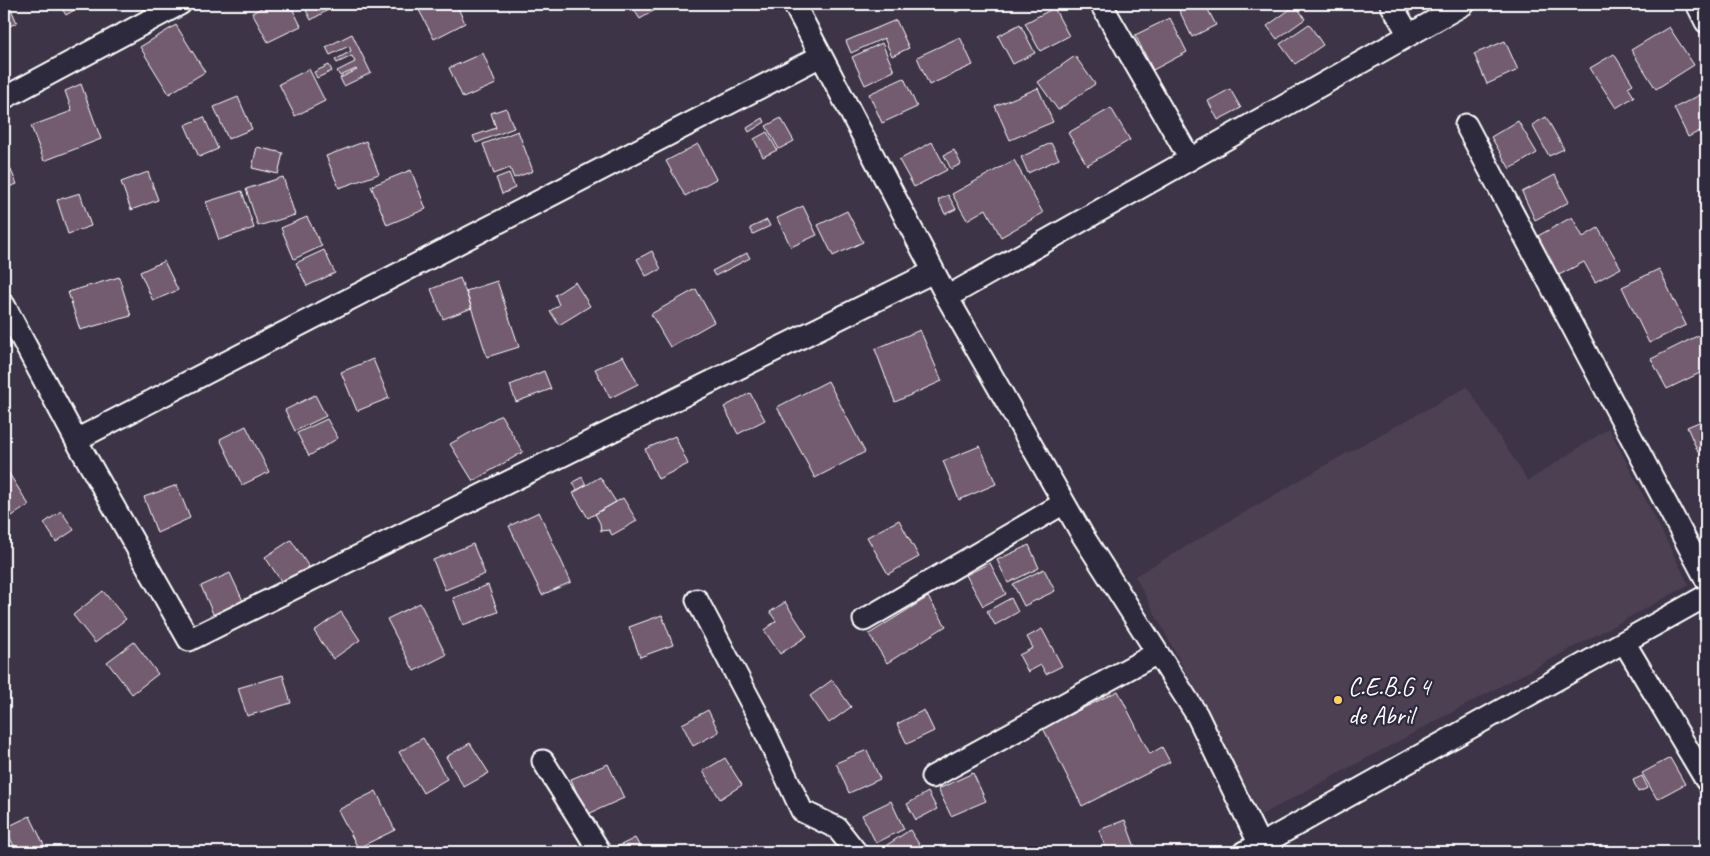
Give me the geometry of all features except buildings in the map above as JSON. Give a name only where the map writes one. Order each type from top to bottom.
[{"type":"street","points":[[4,98],[180,4]]},
{"type":"street","points":[[794,4],[947,298],[1064,503],[1197,715],[1256,850],[1706,596]]},
{"type":"street","points":[[1101,4],[1190,159]]},
{"type":"street","points":[[1391,4],[1409,35]]},
{"type":"street","points":[[947,298],[1464,4]]},
{"type":"street","points":[[1696,4],[1706,22]]},
{"type":"street","points":[[76,440],[821,56]]},
{"type":"street","points":[[1466,125],[1706,579]]},
{"type":"street","points":[[4,305],[76,440],[189,640],[933,272]]},
{"type":"street","points":[[864,620],[1064,503]]},
{"type":"street","points":[[697,600],[756,712],[802,811],[837,828],[856,852]]},
{"type":"street","points":[[1624,642],[1706,780]]},
{"type":"street","points":[[932,777],[1157,653]]},
{"type":"street","points":[[542,761],[600,852]]},
{"type":"shaded area","name":"C.E.B.G 4 de Abril","points":[[1467,387],[1528,481],[1609,428],[1689,585],[1261,815],[1135,576],[1338,458]]},
{"type":"place","name":"C.E.B.G 4 de Abril","points":[[1338,700]]}]
